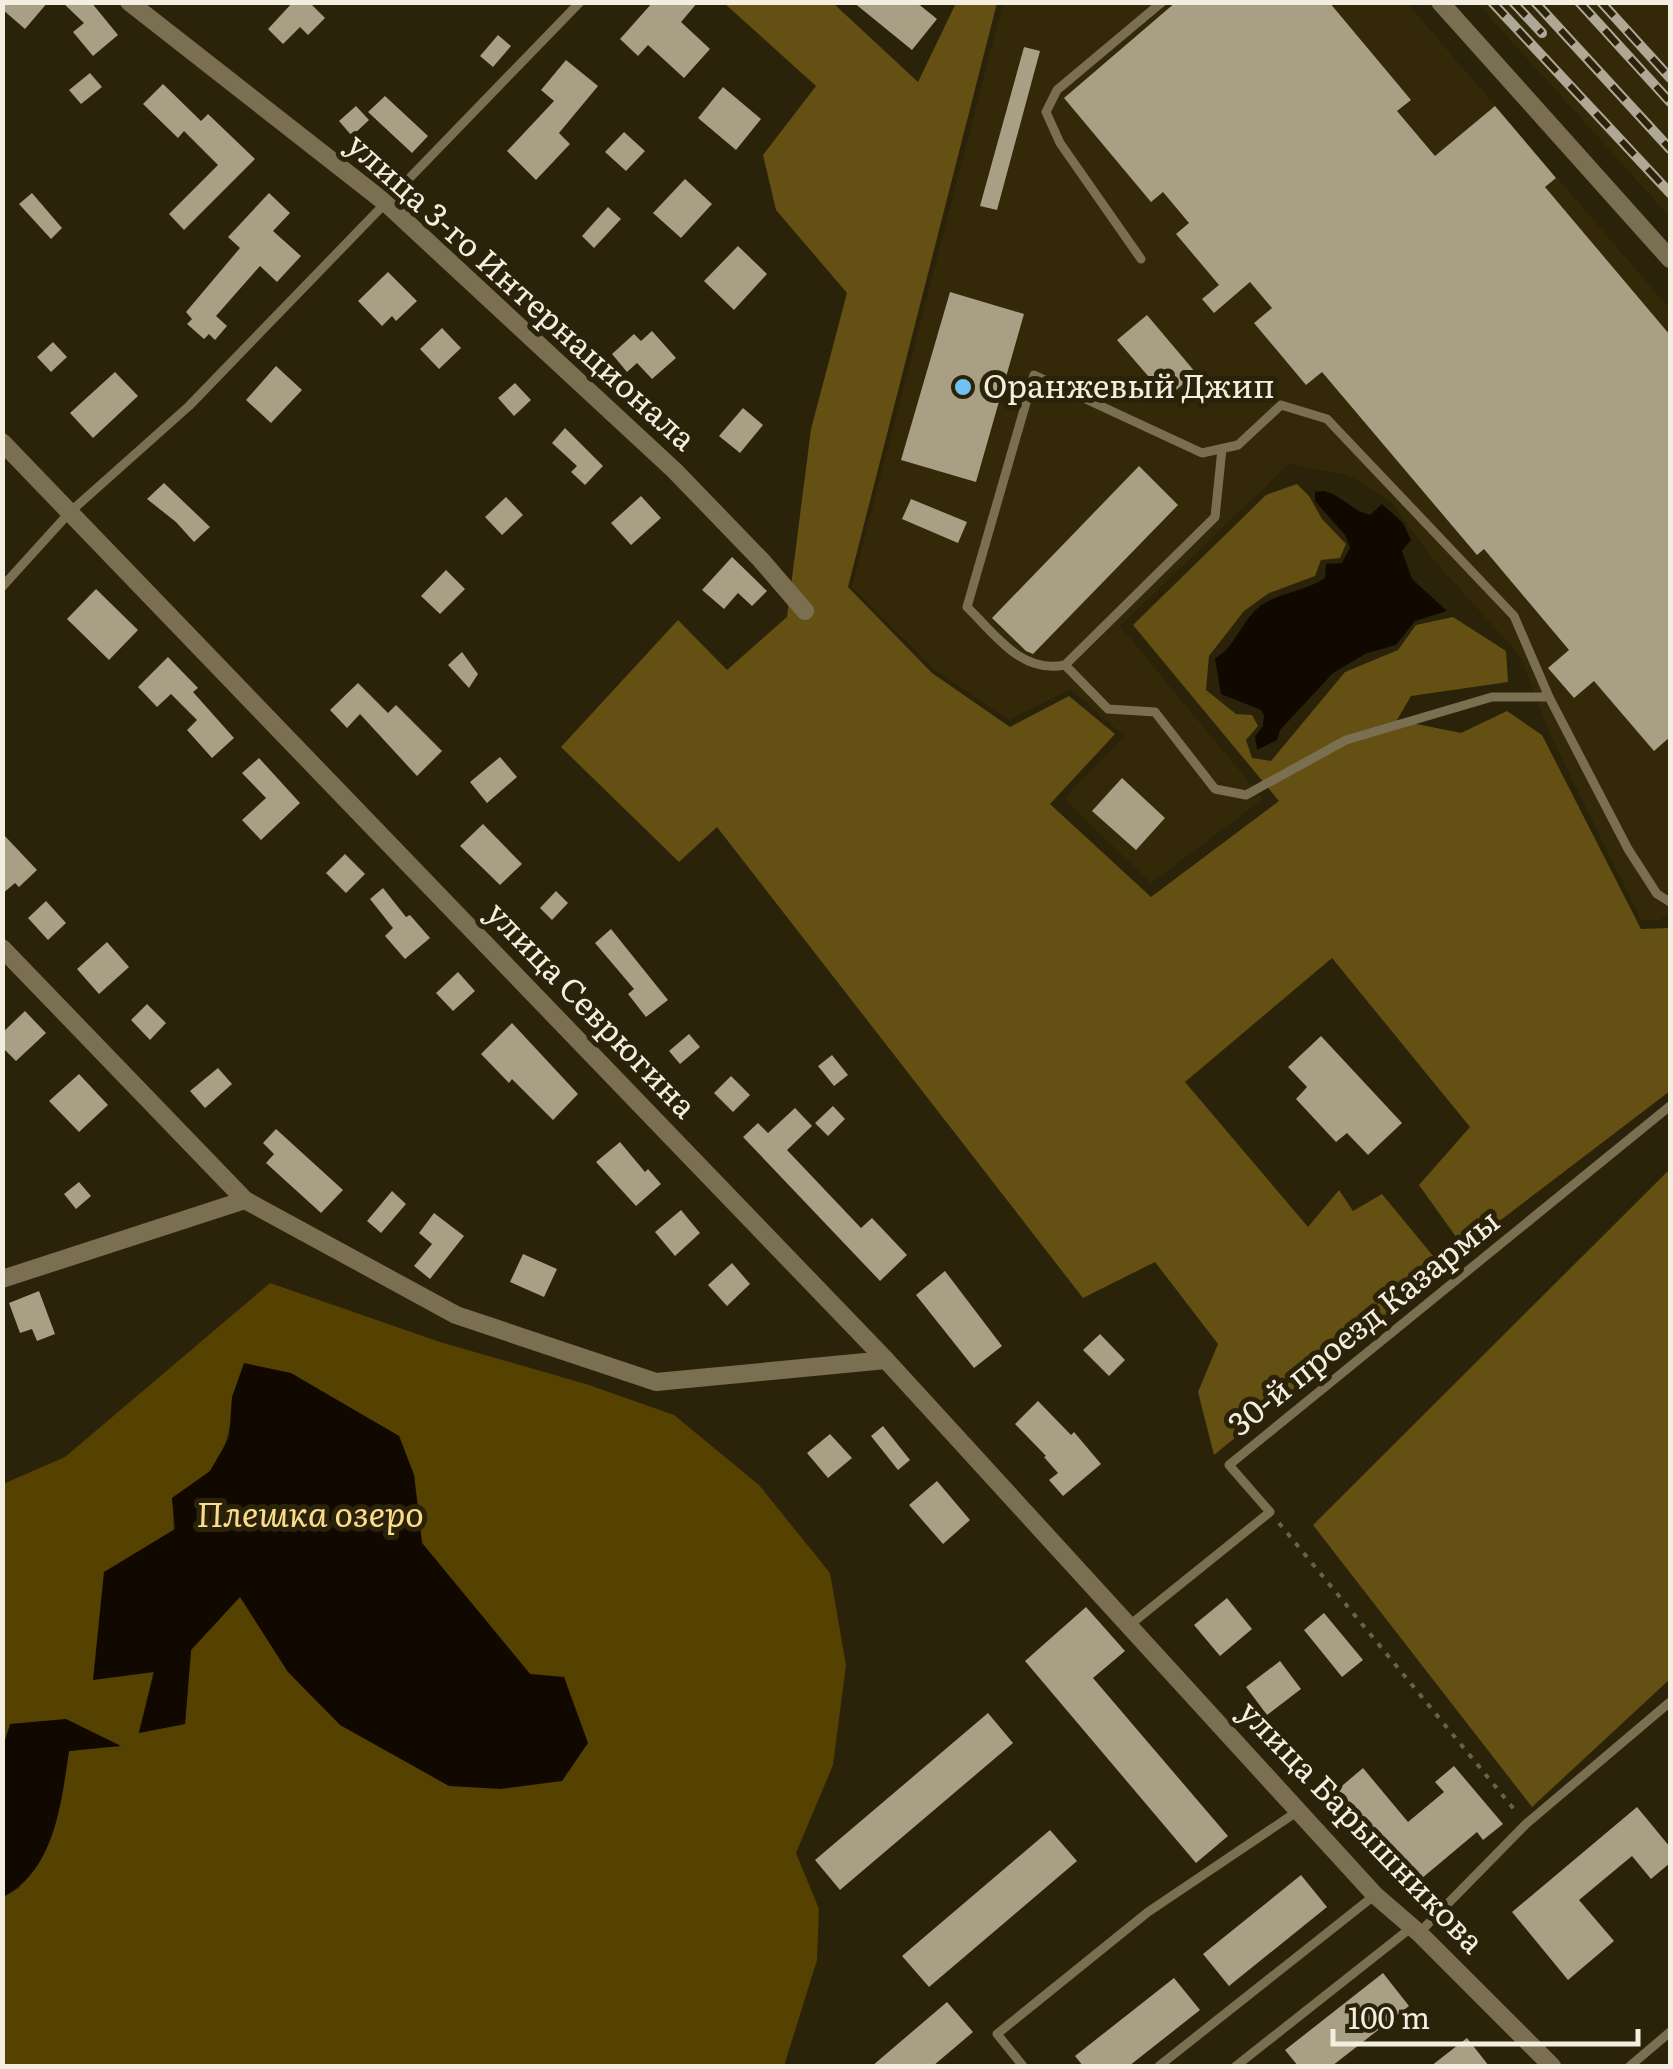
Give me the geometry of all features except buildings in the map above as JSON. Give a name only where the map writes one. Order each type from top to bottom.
[{"type":"street","name":"улица 3-го Интернационала","points":[[130,2],[386,204],[675,472],[805,610]]},
{"type":"street","points":[[1440,2],[1670,259]]},
{"type":"street","name":"улица Севрюгина","points":[[2,442],[886,1360],[1131,1624]]},
{"type":"street","points":[[2,948],[245,1200],[456,1315],[656,1382],[886,1360]]},
{"type":"street","points":[[2,1279],[245,1200]]},
{"type":"street","name":"улица Барышникова","points":[[1131,1624],[1375,1894],[1416,1930],[1544,2064]]},
{"type":"lane","points":[[2,587],[70,512],[189,406],[580,2]]},
{"type":"lane","points":[[1141,259],[1060,144],[1046,112],[1057,90],[1162,2]]},
{"type":"lane","points":[[1222,449],[1215,517],[1064,665],[1044,669],[1020,658],[966,607],[1034,375],[1202,454],[1222,449],[1238,445],[1281,405],[1327,419],[1514,616],[1548,697],[1628,849],[1657,894],[1670,902]]},
{"type":"lane","points":[[1064,665],[1108,709],[1155,712],[1215,789],[1246,795],[1346,740],[1492,697],[1548,697]]},
{"type":"lane","name":"30-й проезд Казармы","points":[[1270,1512],[1229,1465],[1670,1106]]},
{"type":"lane","points":[[1131,1624],[1270,1512]]},
{"type":"lane","points":[[1236,2066],[1416,1930],[1526,1824],[1670,1702]]},
{"type":"lane","points":[[1023,2066],[997,2034],[1148,1912],[1298,1811]]},
{"type":"lane","points":[[1160,2066],[1375,1894]]},
{"type":"lane","points":[[1630,2066],[1670,2032]]},
{"type":"path","points":[[1270,1512],[1526,1824]]},
{"type":"shaded area","points":[[724,3],[833,3],[918,82],[956,3],[997,3],[848,587],[932,673],[1010,727],[1069,696],[1115,734],[1050,804],[1151,897],[1279,801],[1133,625],[1266,495],[1297,484],[1346,544],[1340,558],[1321,560],[1315,576],[1269,593],[1244,611],[1209,656],[1206,690],[1236,714],[1252,715],[1258,726],[1246,740],[1252,758],[1271,761],[1345,672],[1398,650],[1416,625],[1453,617],[1506,651],[1508,682],[1411,696],[1397,720],[1461,733],[1507,711],[1542,735],[1641,929],[1670,928],[1670,1091],[1464,1248],[1419,1185],[1470,1127],[1332,958],[1185,1082],[1308,1227],[1339,1190],[1353,1211],[1382,1194],[1443,1268],[1214,1455],[1198,1392],[1218,1344],[1155,1262],[1083,1298],[717,827],[679,862],[561,747],[678,620],[727,670],[787,617],[811,429],[847,293],[776,210],[763,155],[816,86]]},
{"type":"shaded area","points":[[1003,3],[1407,3],[1670,309],[1670,914],[1660,920],[1641,920],[1550,734],[1520,656],[1432,558],[1390,501],[1348,475],[1289,464],[1120,626],[1263,799],[1151,883],[1064,799],[1124,736],[1071,689],[1009,720],[935,670],[852,587]]},
{"type":"shaded area","points":[[1477,3],[1670,3],[1670,217]]},
{"type":"shaded area","points":[[1670,1169],[1670,1679],[1532,1807],[1313,1525]]},
{"type":"shaded area","points":[[270,1283],[440,1342],[589,1385],[674,1415],[759,1485],[830,1573],[846,1665],[833,1765],[796,1853],[819,1909],[817,1960],[784,2066],[3,2066],[3,1897],[19,1888],[63,1789],[69,1751],[118,1745],[65,1719],[3,1750],[3,1484],[65,1457]],"holes":[[[245,1363],[329,1396],[399,1436],[414,1475],[422,1543],[530,1674],[288,1672],[240,1596],[191,1650],[185,1724],[139,1732],[170,1584],[172,1498],[203,1478],[219,1458]]]},
{"type":"water","points":[[1324,491],[1370,515],[1382,504],[1403,523],[1411,540],[1402,551],[1412,579],[1447,611],[1415,621],[1396,645],[1367,653],[1333,673],[1280,730],[1277,740],[1257,750],[1255,736],[1263,726],[1264,715],[1261,710],[1221,694],[1215,658],[1226,650],[1259,607],[1325,578],[1326,564],[1342,563],[1350,548],[1345,535],[1315,501],[1315,492]]},
{"type":"water","name":"Плешка озеро","points":[[244,1363],[291,1373],[399,1436],[414,1475],[422,1543],[530,1674],[564,1677],[588,1743],[562,1781],[501,1789],[449,1786],[340,1725],[288,1672],[240,1597],[191,1650],[185,1724],[139,1733],[154,1672],[93,1680],[104,1572],[175,1529],[172,1498],[210,1471],[229,1438],[232,1397]]},
{"type":"water","points":[[66,1719],[121,1746],[69,1751],[58,1813],[45,1853],[20,1885],[3,1897],[2,1750],[10,1724]]},
{"type":"railway","points":[[1492,2],[1670,193]]},
{"type":"railway","points":[[1513,2],[1542,33]]},
{"type":"railway","points":[[1535,2],[1670,149]]},
{"type":"railway","points":[[1579,2],[1670,102]]},
{"type":"railway","points":[[1601,2],[1670,78]]},
{"type":"place","name":"Оранжевый Джип","points":[[963,387]]}]
